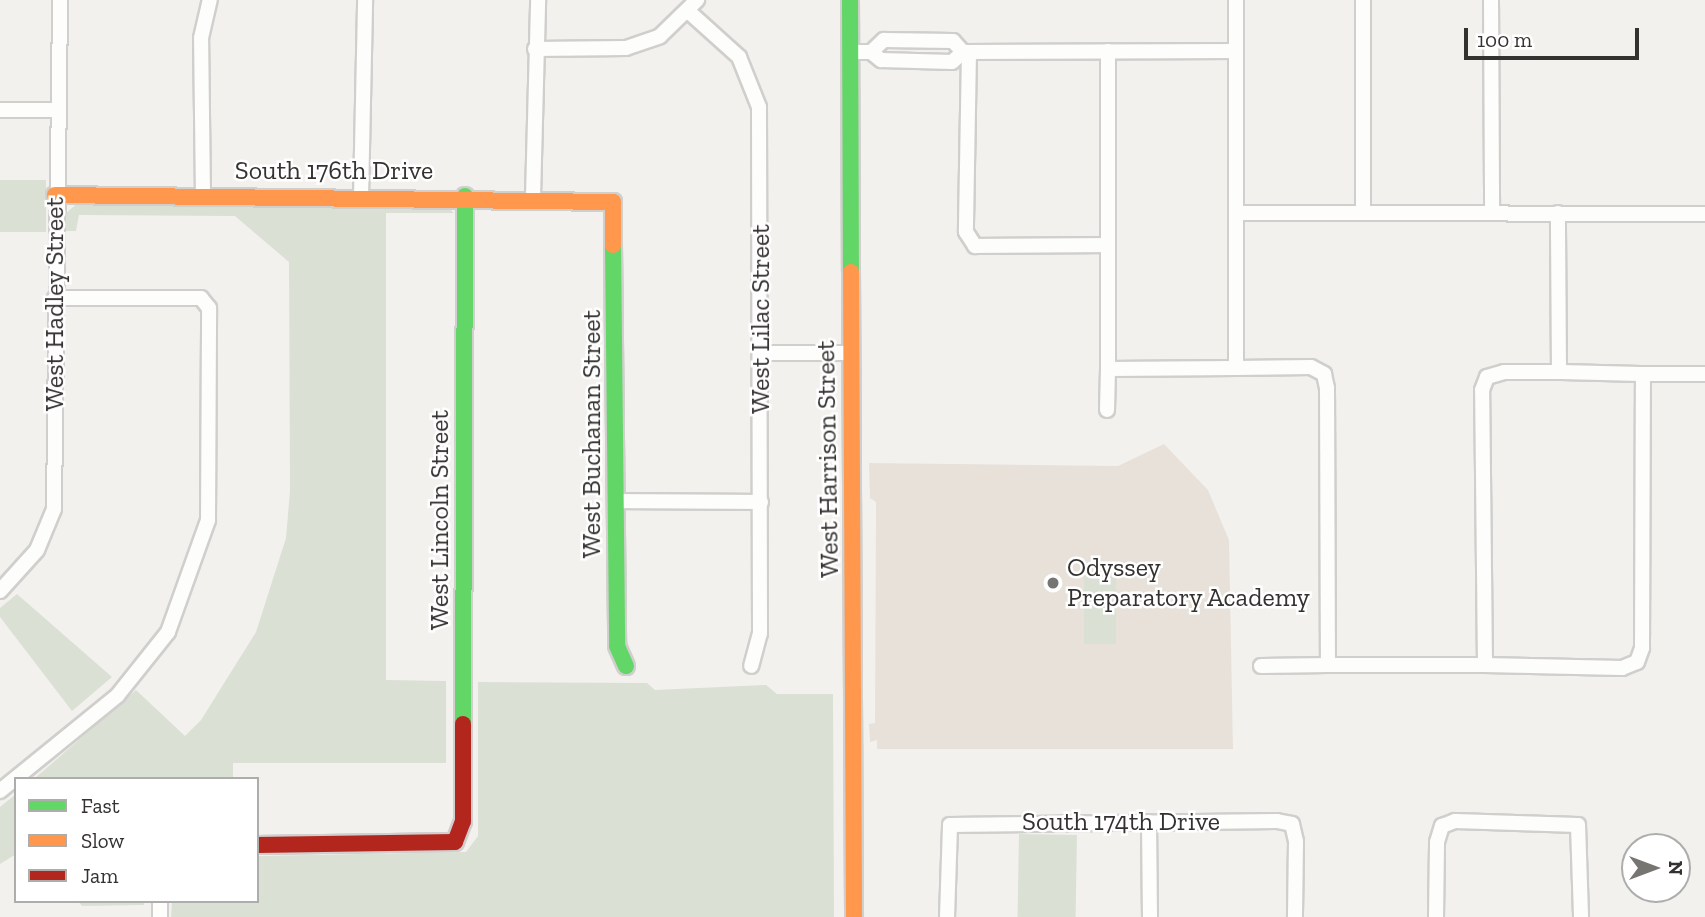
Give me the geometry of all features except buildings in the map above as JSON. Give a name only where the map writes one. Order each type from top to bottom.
[{"type":"street","name":"West Hadley Street","points":[[0,591],[37,550],[54,509],[55,110],[60,0]]},
{"type":"street","points":[[203,196],[201,38],[210,0]]},
{"type":"street","points":[[361,197],[365,0]]},
{"type":"street","points":[[533,197],[538,0]]},
{"type":"street","name":"West Harrison Street","points":[[850,0],[854,917]]},
{"type":"street","points":[[1236,0],[1236,368]]},
{"type":"street","points":[[1363,0],[1363,213]]},
{"type":"street","points":[[1491,0],[1492,212]]},
{"type":"street","points":[[535,49],[626,48],[660,36],[693,5]]},
{"type":"street","name":"West Lilac Street","points":[[693,5],[739,57],[759,107],[760,633],[751,666]]},
{"type":"street","points":[[871,52],[884,40],[953,41],[966,52],[966,232],[975,246],[1107,245]]},
{"type":"street","points":[[1107,410],[1108,51]]},
{"type":"street","points":[[850,52],[871,52],[881,60],[952,62],[966,52],[1236,51]]},
{"type":"street","points":[[0,110],[55,110]]},
{"type":"street","name":"South 176th Drive","points":[[55,195],[465,196],[613,202]]},
{"type":"street","name":"West Lincoln Street","points":[[259,845],[455,842],[463,821],[465,196]]},
{"type":"street","name":"West Buchanan Street","points":[[613,202],[617,646],[626,666]]},
{"type":"street","points":[[1236,213],[1705,214]]},
{"type":"street","points":[[1558,213],[1559,372]]},
{"type":"street","points":[[17,777],[117,696],[169,632],[184,601],[208,520],[209,308],[201,298],[55,298]]},
{"type":"street","points":[[760,353],[850,353]]},
{"type":"street","points":[[1108,369],[1311,367],[1324,374],[1328,665]]},
{"type":"street","points":[[1485,665],[1482,390],[1487,377],[1504,372],[1705,374]]},
{"type":"street","points":[[1261,666],[1485,665],[1622,668],[1637,662],[1643,374]]},
{"type":"street","points":[[616,501],[761,502]]},
{"type":"street","points":[[0,791],[14,780]]},
{"type":"street","points":[[1436,917],[1442,826],[1455,821],[1578,825],[1581,917]]},
{"type":"street","points":[[1149,822],[1150,917]]},
{"type":"street","name":"South 174th Drive","points":[[947,917],[950,825],[1149,822],[1292,824],[1296,917]]},
{"type":"shaded area","points":[[0,180],[46,180],[46,232],[0,232]]},
{"type":"shaded area","points":[[79,202],[443,202],[454,213],[386,213],[386,680],[446,681],[446,763],[233,763],[233,777],[36,777],[136,690],[185,736],[201,720],[256,632],[286,538],[290,491],[289,262],[235,216],[79,215],[76,231],[65,231],[65,214]]},
{"type":"shaded area","name":"Odyssey Preparatory Academy","points":[[1164,444],[1208,490],[1229,540],[1233,749],[877,749],[877,740],[870,742],[869,724],[875,723],[876,502],[870,498],[869,463],[1118,466]]},
{"type":"shaded area","points":[[1084,573],[1116,573],[1116,644],[1084,644]]},
{"type":"shaded area","points":[[17,594],[112,677],[72,711],[0,617],[0,608]]},
{"type":"shaded area","points":[[478,682],[647,683],[655,690],[766,685],[777,694],[833,694],[834,917],[171,917],[172,903],[259,903],[259,856],[466,852],[478,836]]},
{"type":"shaded area","points":[[14,796],[14,855],[0,864],[0,807]]},
{"type":"shaded area","points":[[1019,834],[1077,835],[1076,917],[1018,917]]},
{"type":"shaded area","points":[[80,903],[144,903],[144,905],[82,906]]},
{"type":"traffic: fast","points":[[850,0],[851,272]]},
{"type":"traffic: fast","points":[[463,724],[465,196]]},
{"type":"traffic: fast","points":[[613,245],[617,646],[626,666]]},
{"type":"traffic: slow","points":[[55,195],[613,202],[613,245]]},
{"type":"traffic: slow","points":[[851,272],[854,917]]},
{"type":"traffic: jam","points":[[259,845],[455,842],[463,821],[463,724]]},
{"type":"place","name":"Odyssey Preparatory Academy","points":[[1053,583]]}]
